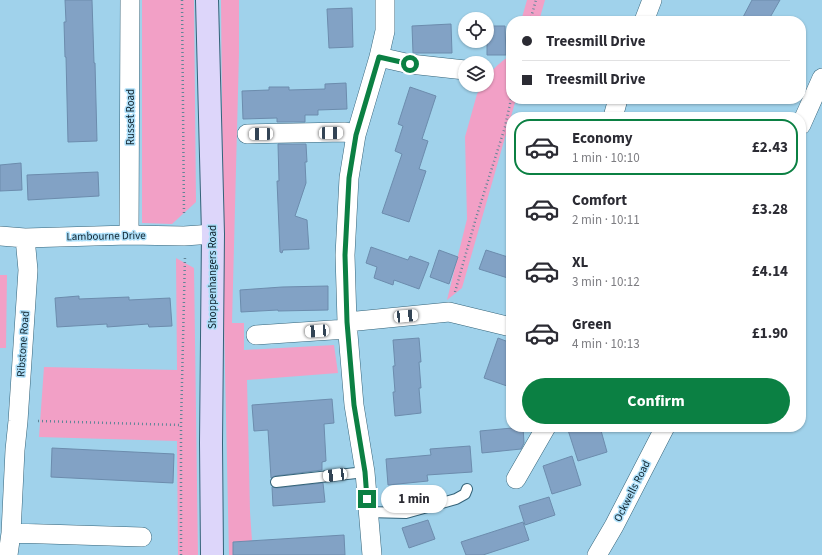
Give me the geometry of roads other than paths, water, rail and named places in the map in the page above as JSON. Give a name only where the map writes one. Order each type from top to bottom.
[{"type":"street","name":"Russet Road","points":[[129,234],[130,0]]},
{"type":"street","name":"Shoppenhangers Road","points":[[207,0],[213,234],[211,443],[212,555]]},
{"type":"street","points":[[372,555],[365,472],[354,405],[347,325],[345,255],[349,178],[356,135],[379,57],[385,31],[385,0]]},
{"type":"street","points":[[646,16],[652,0]]},
{"type":"street","points":[[379,57],[410,64],[458,69]]},
{"type":"street","points":[[806,114],[822,78]]},
{"type":"street","points":[[247,134],[345,132],[356,135]]},
{"type":"street","name":"Lambourne Drive","points":[[0,236],[25,238],[129,234],[184,236],[213,234]]},
{"type":"street","name":"Ribstone Road","points":[[8,555],[11,533],[7,450],[18,421],[28,270],[25,238]]},
{"type":"street","points":[[256,335],[449,312],[506,326]]},
{"type":"street","points":[[516,479],[543,432]]},
{"type":"street","name":"Ockwells Road","points":[[597,555],[614,526],[662,432]]},
{"type":"street","points":[[11,533],[142,538]]},
{"type":"lane","points":[[276,482],[365,472]]},
{"type":"lane","points":[[368,512],[406,513],[456,500],[465,494],[468,489]]}]
